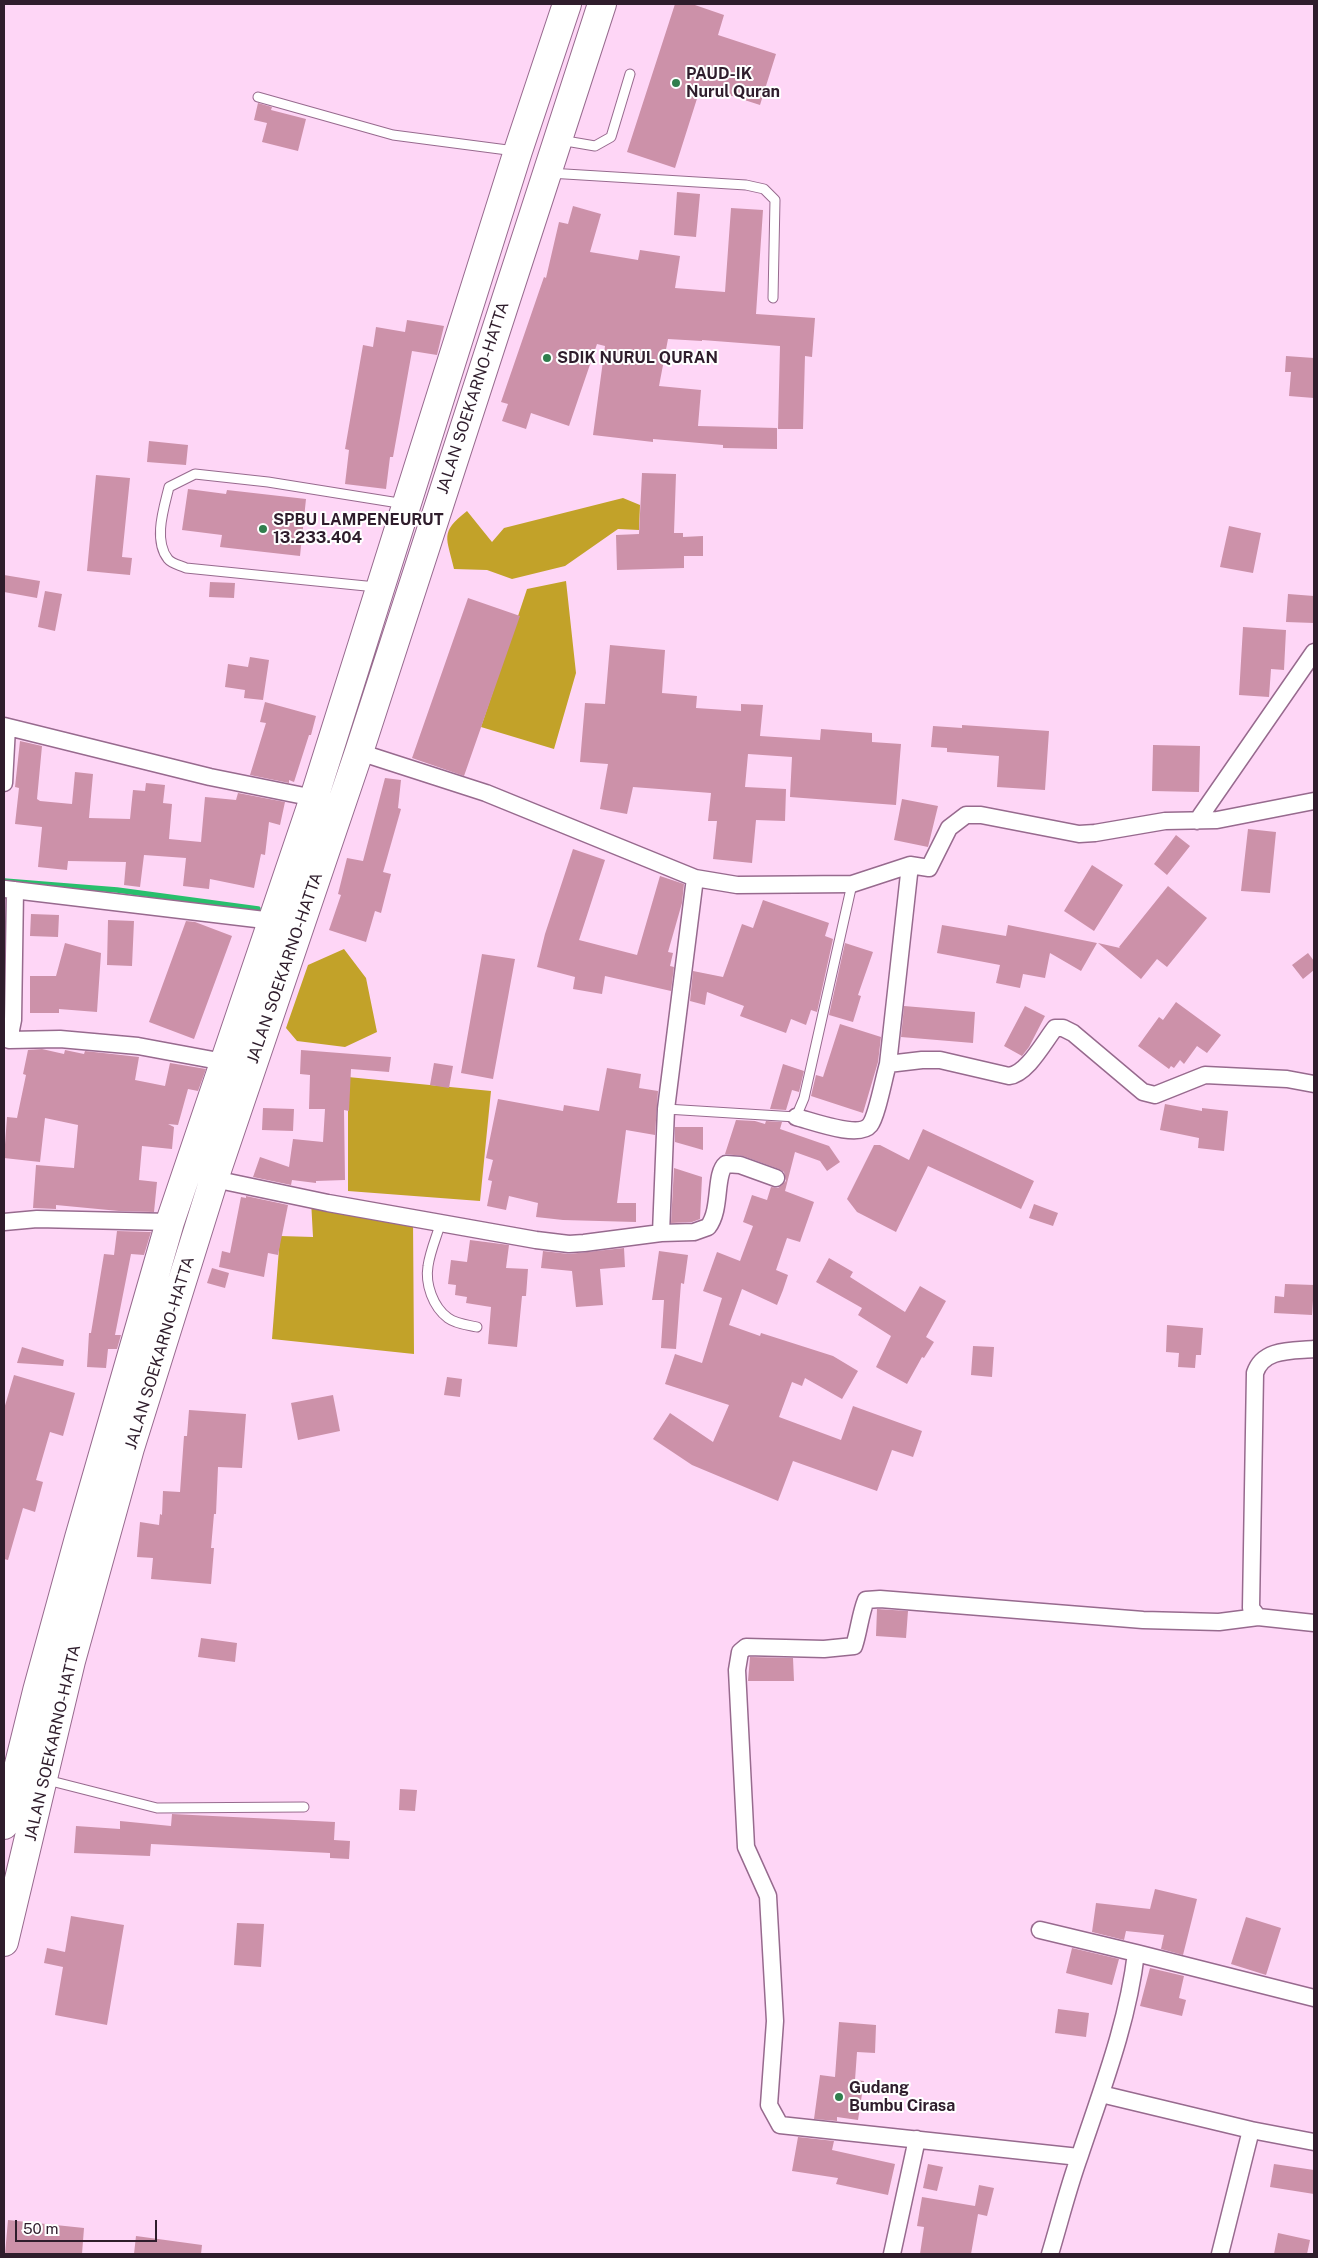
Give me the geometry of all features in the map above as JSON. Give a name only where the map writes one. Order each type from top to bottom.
[{"type":"highway","name":"JALAN SOEKARNO-HATTA","points":[[4,1825],[37,1690],[170,1222],[314,798],[486,250],[567,4]]},
{"type":"highway","name":"JALAN SOEKARNO-HATTA","points":[[7,1930],[72,1661],[130,1448],[214,1179],[359,752],[602,4]]},
{"type":"highway","points":[[486,250],[518,261]]},
{"type":"highway","points":[[283,886],[309,899]]},
{"type":"street","points":[[1197,821],[1314,652]]},
{"type":"street","points":[[4,783],[6,726],[210,777],[314,798]]},
{"type":"street","points":[[359,752],[486,793],[695,878],[737,885],[852,884],[910,865],[929,868],[950,828],[966,815],[981,815],[1079,834],[1165,821],[1217,820],[1314,801]]},
{"type":"street","points":[[796,1117],[849,1131],[863,1130],[871,1124],[888,1064],[910,865]]},
{"type":"street","points":[[661,1233],[666,1109],[695,878]]},
{"type":"street","points":[[224,1062],[138,1046],[60,1039],[6,1040],[13,1020],[9,889],[273,921]]},
{"type":"street","points":[[888,1064],[940,1060],[1009,1076],[1016,1075],[1024,1070],[1055,1028],[1063,1028],[1073,1033],[1143,1092],[1155,1095],[1205,1075],[1287,1079],[1314,1084]]},
{"type":"street","points":[[214,1179],[440,1224],[569,1244],[661,1233],[694,1232],[708,1226],[716,1212],[720,1174],[722,1167],[726,1164],[740,1165],[776,1178]]},
{"type":"street","points":[[4,1222],[38,1219],[170,1222]]},
{"type":"street","points":[[1258,1617],[1251,1608],[1255,1373],[1257,1366],[1271,1354],[1314,1349]]},
{"type":"street","points":[[1079,2157],[780,2125],[769,2106],[775,2021],[768,1896],[746,1847],[737,1670],[740,1652],[746,1647],[824,1649],[854,1646],[860,1628],[860,1613],[866,1600],[1143,1620],[1218,1622],[1258,1617],[1314,1623]]},
{"type":"street","points":[[1040,1930],[1314,1998]]},
{"type":"street","points":[[1050,2254],[1079,2157],[1101,2094],[1132,1984],[1136,1953]]},
{"type":"street","points":[[1101,2094],[1252,2130],[1314,2142]]},
{"type":"street","points":[[1220,2254],[1252,2130]]},
{"type":"street","points":[[892,2254],[917,2139]]},
{"type":"lane","points":[[557,139],[595,146],[611,137],[630,74]]},
{"type":"lane","points":[[258,97],[393,135],[518,151]]},
{"type":"lane","points":[[546,173],[746,185],[764,189],[775,200],[773,298]]},
{"type":"lane","points":[[379,588],[186,568],[169,561],[162,548],[162,518],[169,487],[195,474],[268,482],[406,504]]},
{"type":"lane","points":[[666,1109],[796,1117],[804,1098],[852,884]]},
{"type":"lane","points":[[440,1224],[428,1266],[427,1282],[430,1293],[437,1306],[447,1318],[458,1323],[477,1327]]},
{"type":"lane","points":[[44,1779],[157,1808],[304,1807]]},
{"type":"shaded area","points":[[623,498],[640,505],[639,530],[618,529],[565,566],[512,579],[487,570],[454,569],[447,536],[452,525],[467,511],[492,542],[504,528]]},
{"type":"shaded area","points":[[566,581],[576,673],[554,749],[481,727],[527,589]]},
{"type":"shaded area","points":[[344,949],[366,978],[377,1032],[345,1047],[297,1041],[286,1028],[308,965]]},
{"type":"shaded area","points":[[348,1077],[491,1091],[480,1201],[348,1191]]},
{"type":"shaded area","points":[[311,1200],[413,1220],[414,1354],[272,1339],[280,1236],[313,1237]]},
{"type":"building","name":"PAUD-IK Nurul Quran","points":[[675,4],[692,4],[724,15],[718,35],[776,54],[760,105],[701,86],[675,168],[627,152]]},
{"type":"building","points":[[258,103],[272,107],[271,110],[306,119],[298,151],[262,142],[267,123],[254,120]]},
{"type":"building","points":[[677,192],[700,194],[696,237],[674,235]]},
{"type":"building","points":[[573,206],[601,214],[590,252],[638,260],[640,250],[680,256],[675,288],[725,292],[731,208],[763,210],[756,314],[815,318],[812,357],[805,356],[803,429],[778,429],[780,346],[668,339],[659,386],[701,390],[698,426],[777,428],[777,449],[723,448],[723,445],[653,439],[653,442],[593,435],[605,346],[597,344],[569,426],[531,413],[526,429],[502,421],[508,404],[501,402],[544,277],[546,278],[559,222],[568,224]]},
{"type":"building","points":[[407,320],[444,326],[437,355],[412,351],[393,457],[390,457],[386,489],[345,484],[349,450],[345,449],[363,345],[373,347],[376,327],[405,332]]},
{"type":"building","points":[[1286,356],[1314,358],[1314,398],[1289,396],[1291,372],[1285,372]]},
{"type":"building","points":[[149,441],[188,445],[186,465],[147,462]]},
{"type":"building","points":[[642,473],[676,474],[674,533],[683,533],[683,537],[703,536],[703,556],[684,556],[684,568],[617,570],[616,535],[639,534]]},
{"type":"building","points":[[96,475],[130,478],[122,557],[132,558],[130,575],[87,571]]},
{"type":"building","points":[[188,489],[226,494],[227,490],[306,499],[300,556],[220,547],[222,535],[182,530]]},
{"type":"building","points":[[1229,526],[1261,533],[1253,573],[1220,567]]},
{"type":"building","points":[[4,575],[40,581],[37,598],[4,592]]},
{"type":"building","points":[[210,582],[235,583],[234,598],[209,597]]},
{"type":"building","points":[[45,591],[62,594],[55,631],[38,627]]},
{"type":"building","points":[[1288,594],[1314,596],[1314,623],[1286,622]]},
{"type":"building","points":[[468,598],[520,616],[464,776],[412,758]]},
{"type":"building","points":[[1243,627],[1286,630],[1284,670],[1271,669],[1269,697],[1239,695]]},
{"type":"building","points":[[610,645],[665,650],[662,693],[697,696],[696,708],[741,711],[741,704],[763,705],[760,736],[820,740],[821,729],[872,733],[872,742],[901,744],[896,805],[790,797],[792,757],[748,754],[745,787],[786,789],[785,821],[756,820],[752,863],[713,859],[717,821],[708,821],[711,793],[633,787],[627,814],[600,809],[608,764],[580,762],[585,703],[605,704]]},
{"type":"building","points":[[250,657],[269,660],[263,700],[244,698],[245,690],[225,687],[228,664],[248,667]]},
{"type":"building","points":[[265,702],[316,716],[294,782],[289,780],[289,783],[250,775],[266,723],[260,722]]},
{"type":"building","points":[[962,725],[1049,731],[1045,790],[997,787],[999,756],[947,752],[947,748],[931,747],[933,726],[962,728]]},
{"type":"building","points":[[20,741],[42,746],[37,799],[40,801],[72,804],[75,772],[93,774],[89,818],[130,819],[133,790],[145,791],[146,783],[165,785],[163,803],[172,804],[169,839],[201,842],[205,797],[236,800],[238,793],[285,802],[280,825],[269,822],[265,855],[261,854],[254,888],[210,879],[209,889],[183,886],[186,858],[144,855],[140,887],[124,885],[126,862],[68,861],[67,870],[38,867],[42,827],[15,824],[19,788],[15,787]]},
{"type":"building","points":[[1153,745],[1200,746],[1199,792],[1152,791]]},
{"type":"building","points":[[385,778],[401,780],[398,808],[401,809],[383,872],[391,874],[381,913],[375,911],[366,942],[329,930],[341,895],[338,894],[347,858],[363,861]]},
{"type":"building","points":[[902,799],[938,806],[928,847],[894,840]]},
{"type":"building","points":[[1248,829],[1276,832],[1270,893],[1241,891]]},
{"type":"building","points":[[1176,835],[1190,846],[1167,875],[1154,864]]},
{"type":"building","points":[[573,849],[605,860],[579,940],[637,955],[660,876],[684,884],[682,903],[668,952],[673,953],[670,966],[674,967],[671,991],[605,976],[602,994],[573,989],[575,977],[537,967],[545,934]]},
{"type":"building","points":[[1092,865],[1123,885],[1094,931],[1064,911]]},
{"type":"building","points":[[1168,886],[1207,918],[1167,967],[1157,959],[1141,979],[1098,943],[1120,948]]},
{"type":"building","points":[[763,900],[829,923],[825,936],[833,939],[817,1012],[811,1010],[806,1025],[791,1019],[786,1033],[740,1016],[744,1006],[707,992],[705,1005],[690,1001],[693,971],[723,977],[742,924],[753,928]]},
{"type":"building","points":[[31,914],[59,915],[58,937],[30,936]]},
{"type":"building","points":[[108,920],[134,921],[132,966],[107,965]]},
{"type":"building","points":[[186,921],[195,922],[232,936],[194,1039],[149,1022]]},
{"type":"building","points":[[942,925],[1006,936],[1008,925],[1097,943],[1081,971],[1050,953],[1045,978],[1023,974],[1020,988],[996,983],[1000,965],[937,953]]},
{"type":"building","points":[[65,943],[101,953],[97,1012],[59,1009],[59,1013],[30,1013],[30,976],[56,976]]},
{"type":"building","points":[[845,943],[873,952],[858,995],[861,996],[853,1022],[829,1015]]},
{"type":"building","points":[[1308,953],[1314,961],[1314,970],[1303,979],[1292,965]]},
{"type":"building","points":[[482,954],[515,959],[493,1079],[461,1073]]},
{"type":"building","points":[[1176,1002],[1221,1035],[1207,1053],[1197,1046],[1184,1064],[1180,1060],[1174,1068],[1171,1066],[1169,1069],[1138,1046],[1159,1017],[1163,1020]]},
{"type":"building","points":[[904,1006],[975,1012],[973,1043],[901,1037]]},
{"type":"building","points":[[1025,1006],[1045,1016],[1029,1047],[1022,1056],[1004,1046]]},
{"type":"building","points":[[840,1024],[881,1037],[878,1062],[863,1113],[811,1096],[816,1075],[823,1077]]},
{"type":"building","points":[[42,1049],[64,1054],[65,1050],[84,1054],[85,1051],[139,1057],[135,1080],[165,1086],[170,1063],[206,1069],[198,1091],[188,1089],[178,1125],[168,1124],[174,1127],[172,1149],[142,1146],[139,1180],[157,1182],[154,1212],[56,1205],[56,1209],[33,1208],[36,1165],[74,1168],[78,1125],[45,1118],[40,1162],[4,1158],[7,1117],[17,1118],[26,1075],[23,1074],[28,1050]]},
{"type":"building","points":[[301,1050],[391,1057],[389,1072],[351,1069],[349,1111],[344,1110],[345,1180],[316,1181],[316,1183],[292,1180],[291,1185],[253,1177],[260,1157],[289,1167],[293,1139],[323,1142],[325,1109],[309,1109],[310,1075],[300,1074]]},
{"type":"building","points":[[434,1063],[453,1066],[449,1088],[430,1085]]},
{"type":"building","points":[[783,1064],[804,1071],[799,1092],[792,1090],[786,1110],[770,1109]]},
{"type":"building","points":[[607,1068],[641,1074],[639,1088],[658,1091],[655,1135],[626,1130],[617,1203],[636,1203],[636,1222],[563,1220],[536,1217],[538,1203],[509,1196],[506,1210],[487,1206],[492,1181],[488,1180],[493,1160],[486,1158],[498,1099],[563,1111],[564,1105],[599,1111]]},
{"type":"building","points":[[1165,1104],[1202,1111],[1202,1108],[1228,1111],[1224,1151],[1198,1148],[1199,1138],[1160,1130]]},
{"type":"building","points":[[263,1108],[294,1109],[293,1131],[262,1130]]},
{"type":"building","points":[[736,1120],[755,1121],[765,1124],[766,1121],[782,1122],[780,1129],[829,1146],[840,1162],[827,1171],[820,1161],[795,1152],[785,1191],[814,1202],[800,1242],[787,1238],[776,1270],[788,1275],[783,1290],[777,1305],[742,1289],[729,1325],[760,1336],[761,1333],[833,1356],[858,1371],[842,1399],[805,1378],[802,1386],[792,1382],[779,1417],[841,1440],[853,1406],[922,1431],[913,1457],[892,1450],[877,1491],[793,1461],[778,1501],[692,1465],[653,1439],[670,1413],[713,1442],[729,1405],[665,1384],[675,1354],[702,1363],[722,1298],[703,1291],[717,1252],[740,1261],[753,1226],[743,1222],[752,1195],[767,1200],[771,1187],[778,1188],[786,1181],[784,1172],[779,1169],[743,1156],[725,1154]]},
{"type":"building","points":[[675,1127],[703,1127],[703,1150],[675,1142]]},
{"type":"building","points":[[923,1129],[1034,1181],[1021,1209],[928,1166],[896,1232],[857,1212],[847,1199],[874,1145],[880,1145],[909,1160]]},
{"type":"building","points":[[674,1168],[702,1177],[700,1219],[692,1222],[671,1223]]},
{"type":"building","points":[[246,1196],[288,1205],[278,1255],[268,1253],[264,1277],[219,1267],[222,1251],[230,1253],[241,1197],[246,1198]]},
{"type":"building","points":[[1034,1204],[1058,1213],[1053,1226],[1029,1218]]},
{"type":"building","points":[[117,1231],[151,1232],[144,1255],[131,1254],[115,1335],[121,1335],[117,1349],[108,1349],[106,1368],[87,1367],[89,1333],[91,1333],[104,1254],[114,1255]]},
{"type":"building","points":[[470,1240],[509,1245],[506,1268],[528,1269],[526,1296],[522,1296],[517,1347],[488,1344],[491,1307],[466,1303],[467,1297],[455,1295],[456,1285],[448,1284],[451,1260],[467,1262]]},
{"type":"building","points":[[624,1248],[625,1267],[600,1269],[603,1305],[576,1307],[572,1271],[541,1268],[543,1251],[569,1254]]},
{"type":"building","points":[[659,1251],[688,1255],[684,1284],[681,1283],[676,1349],[661,1348],[664,1300],[652,1300]]},
{"type":"building","points":[[829,1258],[853,1272],[850,1277],[905,1312],[920,1286],[946,1301],[926,1337],[934,1342],[924,1358],[922,1357],[907,1384],[876,1367],[891,1336],[858,1315],[862,1308],[816,1282]]},
{"type":"building","points":[[212,1268],[229,1273],[225,1288],[207,1283]]},
{"type":"building","points":[[1285,1284],[1314,1285],[1312,1315],[1274,1313],[1275,1296],[1284,1297]]},
{"type":"building","points":[[1167,1325],[1203,1328],[1201,1355],[1196,1355],[1195,1368],[1178,1367],[1179,1353],[1166,1352]]},
{"type":"building","points":[[973,1346],[994,1347],[992,1377],[971,1375]]},
{"type":"building","points":[[22,1347],[64,1360],[63,1366],[17,1363]]},
{"type":"building","points":[[14,1375],[75,1393],[63,1436],[50,1432],[36,1480],[43,1482],[35,1512],[23,1508],[8,1560],[4,1559],[4,1409]]},
{"type":"building","points":[[447,1377],[462,1379],[460,1397],[444,1395]]},
{"type":"building","points":[[333,1395],[340,1431],[298,1440],[291,1403]]},
{"type":"building","points":[[189,1410],[246,1414],[242,1468],[218,1467],[216,1514],[214,1514],[211,1548],[214,1548],[211,1584],[151,1579],[153,1558],[137,1557],[140,1522],[159,1525],[160,1514],[162,1515],[163,1491],[180,1492],[184,1436],[187,1436]]},
{"type":"building","points":[[877,1609],[908,1611],[906,1638],[876,1636]]},
{"type":"building","points":[[201,1638],[237,1643],[235,1662],[198,1657]]},
{"type":"building","points":[[750,1657],[793,1658],[794,1681],[748,1681]]},
{"type":"building","points":[[400,1789],[417,1790],[415,1811],[399,1810]]},
{"type":"building","points":[[172,1814],[335,1822],[334,1840],[350,1841],[349,1859],[330,1858],[330,1853],[151,1844],[150,1856],[74,1853],[76,1826],[120,1829],[120,1821],[171,1826]]},
{"type":"building","points":[[1155,1889],[1197,1899],[1183,1955],[1161,1949],[1164,1935],[1126,1931],[1124,1940],[1092,1932],[1096,1903],[1150,1909]]},
{"type":"building","points":[[71,1916],[124,1925],[107,2025],[55,2015],[63,1967],[44,1963],[47,1948],[65,1952]]},
{"type":"building","points":[[1246,1917],[1281,1928],[1266,1975],[1231,1964]]},
{"type":"building","points":[[237,1923],[264,1924],[261,1967],[234,1965]]},
{"type":"building","points":[[1072,1948],[1119,1959],[1112,1985],[1066,1973]]},
{"type":"building","points":[[1150,1968],[1184,1976],[1179,1998],[1186,2000],[1182,2016],[1140,2006]]},
{"type":"building","points":[[1058,2009],[1089,2013],[1086,2037],[1055,2033]]},
{"type":"building","points":[[839,2022],[876,2025],[875,2053],[857,2052],[855,2080],[864,2081],[858,2120],[837,2117],[837,2121],[814,2119],[820,2075],[835,2077]]},
{"type":"building","points":[[798,2137],[834,2141],[832,2150],[895,2164],[888,2195],[836,2184],[838,2178],[792,2171]]},
{"type":"building","points":[[928,2164],[943,2167],[937,2191],[923,2188]]},
{"type":"building","points":[[1274,2164],[1314,2170],[1314,2194],[1270,2187]]},
{"type":"building","points":[[979,2185],[994,2188],[987,2216],[978,2214],[971,2254],[920,2254],[924,2227],[917,2226],[922,2197],[975,2206]]},
{"type":"building","points":[[8,2220],[84,2228],[82,2254],[5,2254]]},
{"type":"building","points":[[1278,2233],[1310,2240],[1307,2254],[1274,2254]]},
{"type":"building","points":[[136,2236],[202,2245],[201,2254],[134,2254]]},
{"type":"waterway","points":[[4,881],[117,890],[258,909]]},
{"type":"place","name":"PAUD-IK Nurul Quran","points":[[676,83]]},
{"type":"place","name":"SDIK NURUL QURAN","points":[[547,358]]},
{"type":"place","name":"SPBU LAMPENEURUT 13.233.404","points":[[263,529]]},
{"type":"place","name":"Gudang Bumbu Cirasa","points":[[839,2097]]}]
